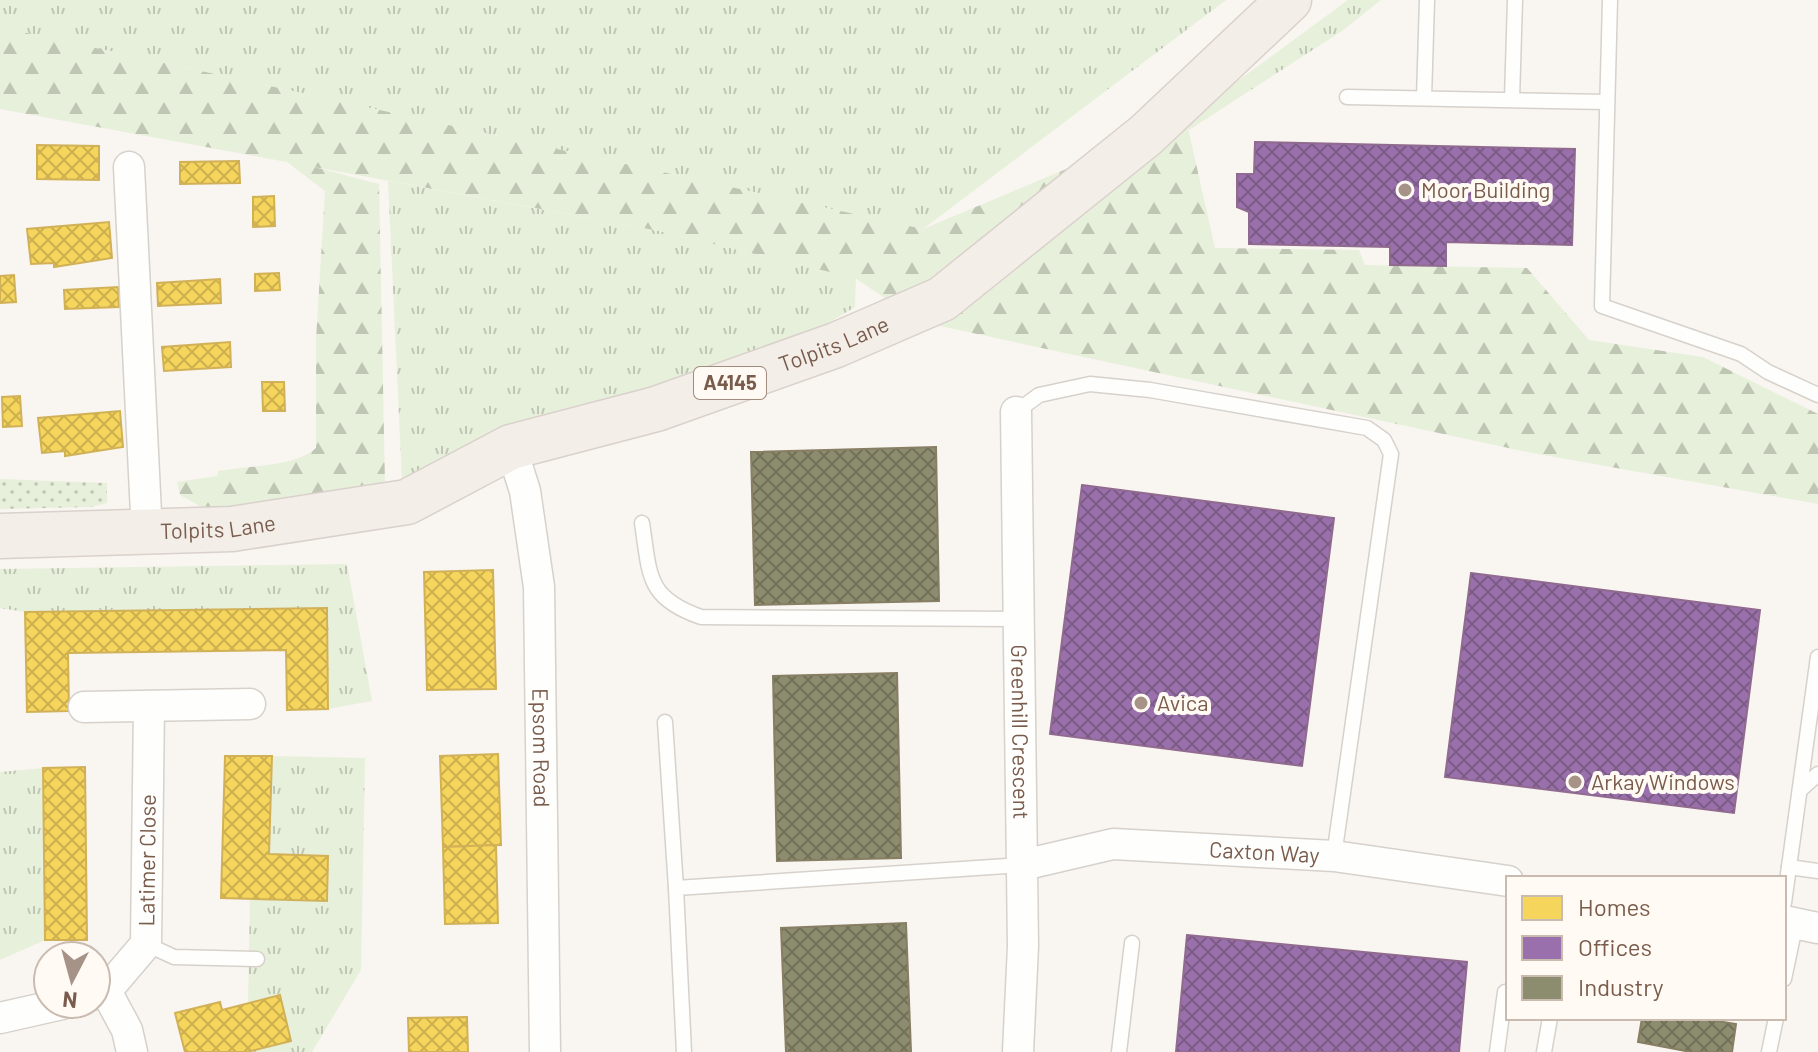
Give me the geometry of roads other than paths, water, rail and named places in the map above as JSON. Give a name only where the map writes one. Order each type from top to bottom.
[{"type":"main road","name":"Tolpits Lane","points":[[0,536],[147,534],[232,529],[407,502],[511,447],[656,409],[836,345],[942,299],[1146,135],[1289,0]]},
{"type":"street","name":"Tolpits Lane","points":[[129,167],[147,534]]},
{"type":"street","name":"Greenhill Crescent","points":[[1016,412],[1023,865],[1018,1052]]},
{"type":"street","name":"Epsom Road","points":[[511,447],[525,491],[539,587],[545,1052]]},
{"type":"street","points":[[84,707],[250,704]]},
{"type":"street","name":"Latimer Close","points":[[112,980],[146,944],[149,706]]},
{"type":"street","name":"Caxton Way","points":[[1023,865],[1113,844],[1334,856],[1506,881]]},
{"type":"street","points":[[112,1008],[127,1030],[132,1052]]},
{"type":"street","points":[[0,1018],[32,1011]]},
{"type":"lane","points":[[1424,98],[1427,0]]},
{"type":"lane","points":[[1512,99],[1515,0]]},
{"type":"lane","points":[[1610,0],[1602,306],[1741,354],[1768,372],[1818,395]]},
{"type":"lane","points":[[1347,97],[1606,102]]},
{"type":"lane","points":[[1016,412],[1039,395],[1090,384],[1150,390],[1367,428],[1384,440],[1391,454],[1334,856]]},
{"type":"lane","points":[[642,523],[650,581],[661,597],[679,610],[701,617],[1017,619]]},
{"type":"lane","points":[[1786,968],[1795,918],[1789,867],[1818,657]]},
{"type":"lane","points":[[665,722],[684,1052]]},
{"type":"lane","points":[[1800,790],[1818,774]]},
{"type":"lane","points":[[676,888],[1023,865]]},
{"type":"lane","points":[[1789,867],[1818,871]]},
{"type":"lane","points":[[1119,1052],[1132,943]]},
{"type":"lane","points":[[146,944],[174,957],[257,959]]},
{"type":"lane","points":[[1497,1052],[1505,992]]},
{"type":"lane","points":[[1544,1052],[1550,1020]]},
{"type":"lane","points":[[1769,1052],[1776,1020]]},
{"type":"place","name":"Moor Building","points":[[1405,190]]},
{"type":"place","name":"Avica","points":[[1141,703]]},
{"type":"place","name":"Arkay Windows","points":[[1575,782]]}]
